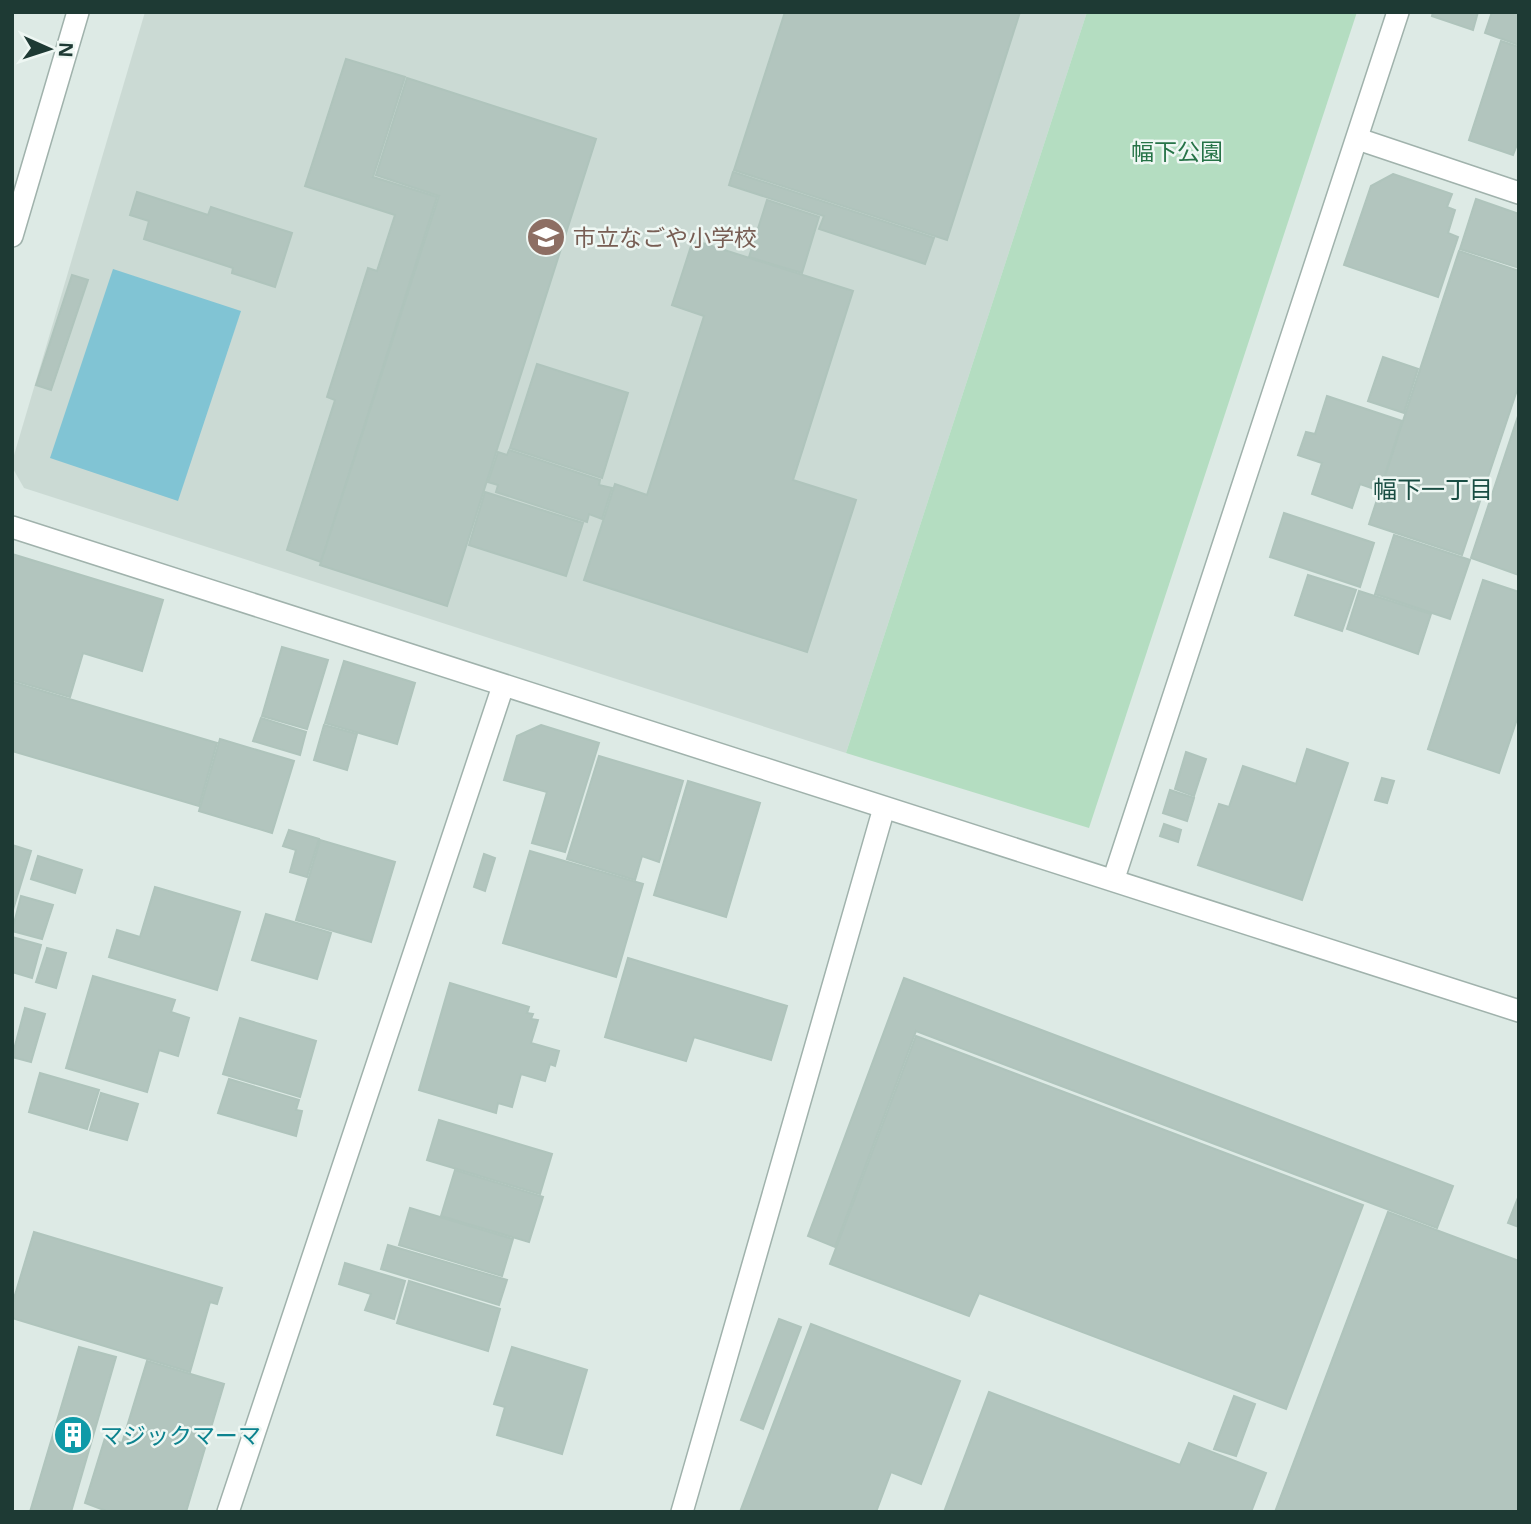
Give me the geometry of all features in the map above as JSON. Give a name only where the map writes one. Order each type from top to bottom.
[{"type":"street","points":[[12,236],[78,12]]},
{"type":"street","points":[[1114,878],[1398,12]]},
{"type":"street","points":[[1358,139],[1519,193]]},
{"type":"street","points":[[12,527],[503,686],[1114,878],[1519,1011]]},
{"type":"street","points":[[228,1512],[503,686]]},
{"type":"street","points":[[682,1512],[884,807]]},
{"type":"shaded area","name":"市立なごや小学校","points":[[145,12],[1087,12],[846,753],[24,488],[12,462]]},
{"type":"green space","name":"幅下公園","points":[[1087,12],[1357,12],[1089,828],[846,753]]},
{"type":"water","points":[[113,269],[241,311],[178,501],[50,458]]},
{"type":"building","points":[[785,12],[1020,12],[947,240],[734,170]]},
{"type":"building","points":[[1433,12],[1478,12],[1473,30],[1432,16]]},
{"type":"building","points":[[1492,12],[1519,12],[1519,45],[1485,33]]},
{"type":"building","points":[[1501,41],[1519,47],[1519,139],[1513,155],[1469,140]]},
{"type":"building","points":[[346,59],[405,77],[373,177],[437,197],[321,562],[287,550],[335,400],[327,397],[368,268],[377,271],[395,215],[305,186]]},
{"type":"building","points":[[407,78],[596,139],[447,606],[320,565],[439,196],[376,175]]},
{"type":"building","points":[[733,172],[934,238],[925,264],[819,229],[824,216],[729,185]]},
{"type":"building","points":[[1393,174],[1452,194],[1447,207],[1455,210],[1448,233],[1458,237],[1438,297],[1344,265],[1371,186]]},
{"type":"building","points":[[137,192],[208,215],[211,207],[292,233],[275,287],[232,273],[233,268],[144,239],[149,221],[130,215]]},
{"type":"building","points":[[1476,199],[1519,214],[1519,268],[1460,249]]},
{"type":"building","points":[[767,200],[819,217],[802,273],[749,257]]},
{"type":"building","points":[[693,240],[853,291],[793,480],[856,500],[807,652],[584,580],[615,484],[647,495],[704,316],[672,305]]},
{"type":"building","points":[[1459,251],[1519,271],[1519,384],[1462,555],[1369,524]]},
{"type":"building","points":[[72,275],[88,280],[51,390],[36,385]]},
{"type":"building","points":[[1383,357],[1418,369],[1404,413],[1368,401]]},
{"type":"building","points":[[537,364],[628,393],[602,478],[510,448]]},
{"type":"building","points":[[1327,396],[1402,421],[1380,491],[1360,484],[1352,508],[1312,494],[1322,463],[1298,455],[1306,432],[1315,434]]},
{"type":"building","points":[[1519,413],[1519,575],[1471,558]]},
{"type":"building","points":[[509,450],[600,480],[599,485],[612,488],[602,519],[589,514],[587,522],[496,492],[498,485],[488,482],[498,452],[507,455]]},
{"type":"building","points":[[485,492],[583,523],[566,576],[469,545]]},
{"type":"building","points":[[1284,513],[1374,543],[1360,587],[1270,557]]},
{"type":"building","points":[[1394,535],[1470,560],[1450,619],[1375,594]]},
{"type":"building","points":[[12,554],[163,600],[142,671],[83,653],[70,697],[12,680]]},
{"type":"building","points":[[1308,575],[1356,590],[1342,631],[1295,615]]},
{"type":"building","points":[[1483,580],[1519,592],[1519,713],[1499,773],[1428,749]]},
{"type":"building","points":[[1359,591],[1431,614],[1418,654],[1347,629]]},
{"type":"building","points":[[282,647],[328,660],[307,729],[262,716]]},
{"type":"building","points":[[344,661],[415,683],[397,744],[325,723]]},
{"type":"building","points":[[12,682],[217,743],[199,806],[12,751]]},
{"type":"building","points":[[261,718],[306,732],[300,755],[253,741]]},
{"type":"building","points":[[324,725],[357,734],[347,770],[314,760]]},
{"type":"building","points":[[541,725],[599,743],[565,852],[532,843],[547,792],[504,780],[517,736]]},
{"type":"building","points":[[220,739],[294,761],[272,833],[199,811]]},
{"type":"building","points":[[1307,749],[1348,763],[1302,900],[1198,865],[1219,804],[1229,807],[1243,766],[1296,784]]},
{"type":"building","points":[[1186,752],[1206,759],[1194,796],[1175,789]]},
{"type":"building","points":[[599,756],[683,781],[659,862],[642,856],[635,880],[567,859]]},
{"type":"building","points":[[1382,778],[1394,781],[1387,803],[1375,800]]},
{"type":"building","points":[[688,781],[760,803],[726,917],[654,895]]},
{"type":"building","points":[[1170,790],[1194,798],[1187,821],[1163,813]]},
{"type":"building","points":[[1164,824],[1181,830],[1178,842],[1160,836]]},
{"type":"building","points":[[289,830],[319,839],[307,877],[290,872],[296,850],[283,846]]},
{"type":"building","points":[[320,840],[395,862],[371,942],[296,920]]},
{"type":"building","points":[[12,845],[31,851],[12,913]]},
{"type":"building","points":[[530,851],[643,884],[616,977],[503,943]]},
{"type":"building","points":[[484,854],[495,858],[485,891],[474,887]]},
{"type":"building","points":[[38,856],[82,870],[75,893],[31,879]]},
{"type":"building","points":[[155,887],[240,912],[217,990],[109,957],[117,930],[140,937]]},
{"type":"building","points":[[21,896],[53,905],[42,939],[12,931]]},
{"type":"building","points":[[266,914],[331,933],[317,979],[252,960]]},
{"type":"building","points":[[12,937],[41,945],[32,978],[12,972]]},
{"type":"building","points":[[47,948],[66,953],[56,988],[36,982]]},
{"type":"building","points":[[628,958],[787,1006],[771,1060],[694,1037],[686,1061],[605,1037]]},
{"type":"building","points":[[93,976],[175,1000],[171,1012],[189,1018],[178,1056],[159,1050],[147,1092],[66,1068]]},
{"type":"building","points":[[904,978],[1453,1186],[1437,1228],[916,1031],[835,1247],[808,1236]]},
{"type":"building","points":[[450,983],[529,1007],[527,1013],[533,1014],[531,1019],[538,1020],[531,1043],[559,1051],[555,1066],[550,1064],[545,1081],[521,1074],[512,1107],[498,1103],[496,1113],[419,1090]]},
{"type":"building","points":[[25,1008],[45,1014],[31,1062],[12,1057]]},
{"type":"building","points":[[240,1018],[316,1041],[300,1097],[223,1074]]},
{"type":"building","points":[[916,1036],[1363,1205],[1286,1409],[979,1293],[969,1316],[830,1264]]},
{"type":"building","points":[[40,1073],[99,1090],[87,1129],[29,1112]]},
{"type":"building","points":[[229,1079],[299,1100],[296,1110],[302,1111],[296,1136],[218,1113]]},
{"type":"building","points":[[101,1093],[138,1104],[127,1140],[90,1130]]},
{"type":"building","points":[[439,1120],[552,1154],[540,1194],[427,1160]]},
{"type":"building","points":[[455,1170],[543,1197],[529,1242],[441,1216]]},
{"type":"building","points":[[1519,1195],[1519,1227],[1508,1223]]},
{"type":"building","points":[[410,1208],[513,1239],[502,1276],[399,1245]]},
{"type":"building","points":[[1388,1212],[1519,1261],[1519,1512],[1275,1512]]},
{"type":"building","points":[[34,1232],[222,1288],[217,1304],[210,1302],[190,1372],[12,1318],[12,1305]]},
{"type":"building","points":[[388,1245],[507,1280],[499,1305],[381,1269]]},
{"type":"building","points":[[345,1263],[405,1281],[394,1319],[365,1310],[371,1294],[339,1284]]},
{"type":"building","points":[[409,1281],[500,1309],[488,1351],[397,1323]]},
{"type":"building","points":[[779,1319],[801,1327],[763,1429],[741,1420]]},
{"type":"building","points":[[811,1324],[960,1381],[921,1484],[891,1472],[876,1512],[740,1512]]},
{"type":"building","name":"マジックマーマ","points":[[79,1347],[116,1357],[71,1512],[30,1512]]},
{"type":"building","points":[[512,1347],[587,1370],[562,1454],[497,1435],[505,1407],[494,1404]]},
{"type":"building","points":[[147,1361],[224,1384],[186,1512],[109,1512],[85,1503],[105,1438],[122,1443]]},
{"type":"building","points":[[989,1392],[1180,1465],[1189,1443],[1266,1473],[1251,1512],[944,1512]]},
{"type":"building","points":[[1234,1396],[1255,1404],[1236,1456],[1214,1449]]},
{"type":"place","name":"市立なごや小学校","points":[[546,237]]},
{"type":"place","name":"マジックマーマ","points":[[73,1435]]},
{"type":"district","name":"幅下一丁目","points":[[1433,488]]}]
